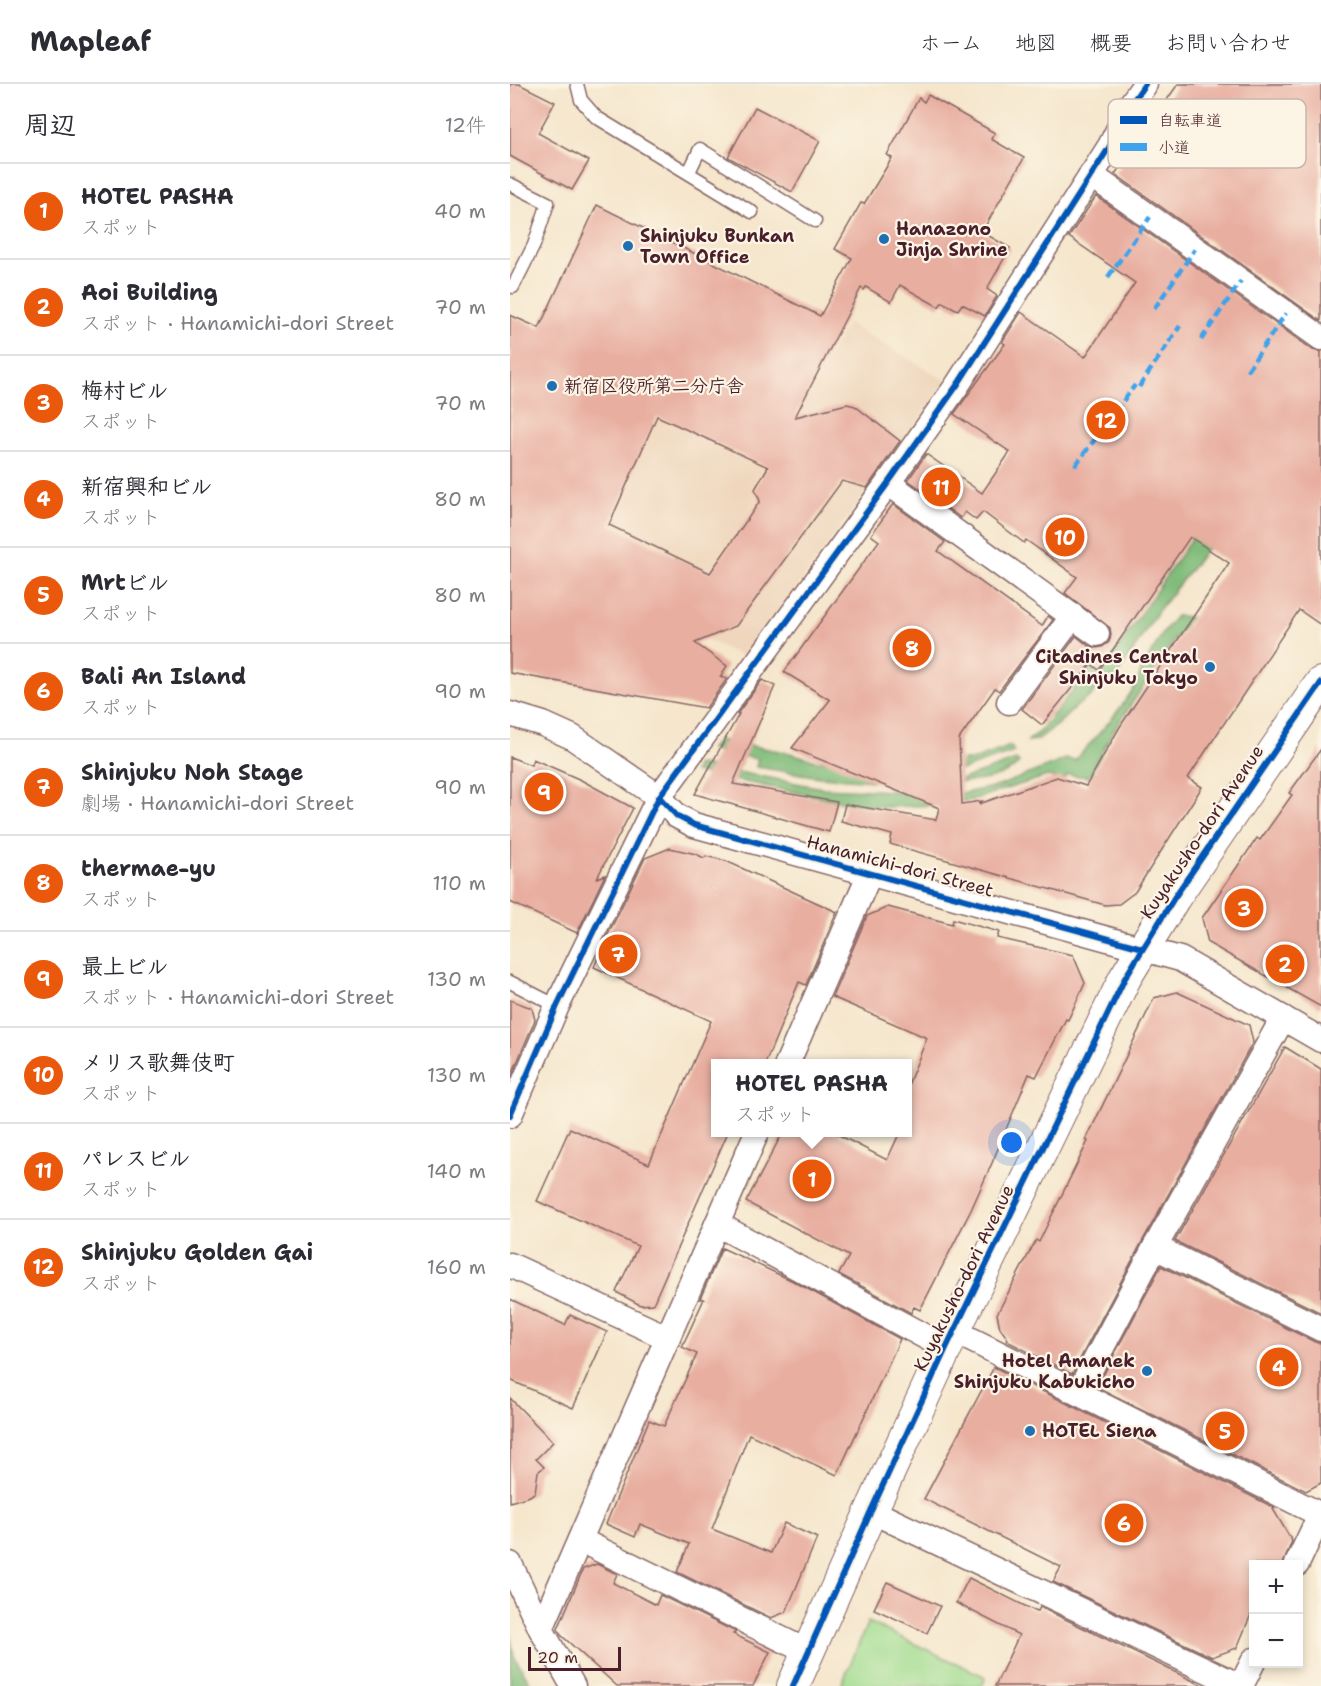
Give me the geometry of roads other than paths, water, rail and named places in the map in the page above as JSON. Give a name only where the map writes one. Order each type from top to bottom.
[{"type":"street","points":[[1136,99],[1145,84]]},
{"type":"street","points":[[510,1115],[557,1006],[659,797],[958,384],[1108,147]]},
{"type":"street","points":[[1091,176],[1321,338]]},
{"type":"street","points":[[888,483],[1098,634]]},
{"type":"street","points":[[1009,702],[1073,616]]},
{"type":"street","name":"Kuyakusho-dori Avenue","points":[[794,1686],[871,1510],[950,1339],[1125,978],[1174,898],[1321,683]]},
{"type":"street","name":"Hanamichi-dori Street","points":[[510,714],[543,724],[572,737],[659,797],[677,816],[694,825],[1180,959],[1321,1040]]},
{"type":"street","points":[[789,1059],[870,873]]},
{"type":"street","points":[[1078,1393],[1155,1247],[1283,1018]]},
{"type":"street","points":[[541,1629],[755,1137]]},
{"type":"street","points":[[717,1224],[950,1339],[1078,1393],[1321,1514],[1299,1560]]},
{"type":"street","points":[[1155,1247],[1321,1329]]},
{"type":"street","points":[[510,1265],[668,1338]]},
{"type":"street","points":[[871,1510],[1241,1686],[1250,1668]]},
{"type":"street","points":[[580,1540],[808,1652]]},
{"type":"street","points":[[510,1564],[541,1629],[573,1686]]},
{"type":"lane","points":[[578,84],[580,99],[596,117],[752,212]]},
{"type":"lane","points":[[689,172],[700,149],[815,221]]},
{"type":"lane","points":[[510,184],[548,204],[534,245],[513,287]]},
{"type":"lane","points":[[510,982],[557,1006]]},
{"type":"place","name":"Hanazono Jinja Shrine","points":[[884,239]]},
{"type":"place","name":"Shinjuku Bunkan Town Office","points":[[628,246]]},
{"type":"place","name":"新宿区役所第二分庁舎","points":[[552,386]]},
{"type":"place","name":"Shinjuku Golden Gai","points":[[1106,420]]},
{"type":"place","name":"パレスビル","points":[[941,487]]},
{"type":"place","name":"メリス歌舞伎町","points":[[1065,537]]},
{"type":"place","name":"thermae-yu","points":[[912,648]]},
{"type":"place","name":"Citadines Central Shinjuku Tokyo","points":[[1210,667]]},
{"type":"place","name":"最上ビル","points":[[544,792]]},
{"type":"place","name":"梅村ビル","points":[[1244,908]]},
{"type":"place","name":"Shinjuku Noh Stage","points":[[618,954]]},
{"type":"place","name":"Aoi Building","points":[[1285,964]]},
{"type":"place","name":"HOTEL PASHA","points":[[812,1179]]},
{"type":"place","name":"新宿興和ビル","points":[[1279,1367]]},
{"type":"place","name":"Hotel Amanek Shinjuku Kabukicho","points":[[1147,1371]]},
{"type":"place","name":"HOTEL Siena","points":[[1030,1431]]},
{"type":"place","name":"Mrtビル","points":[[1225,1431]]},
{"type":"place","name":"Bali An Island","points":[[1124,1523]]}]
